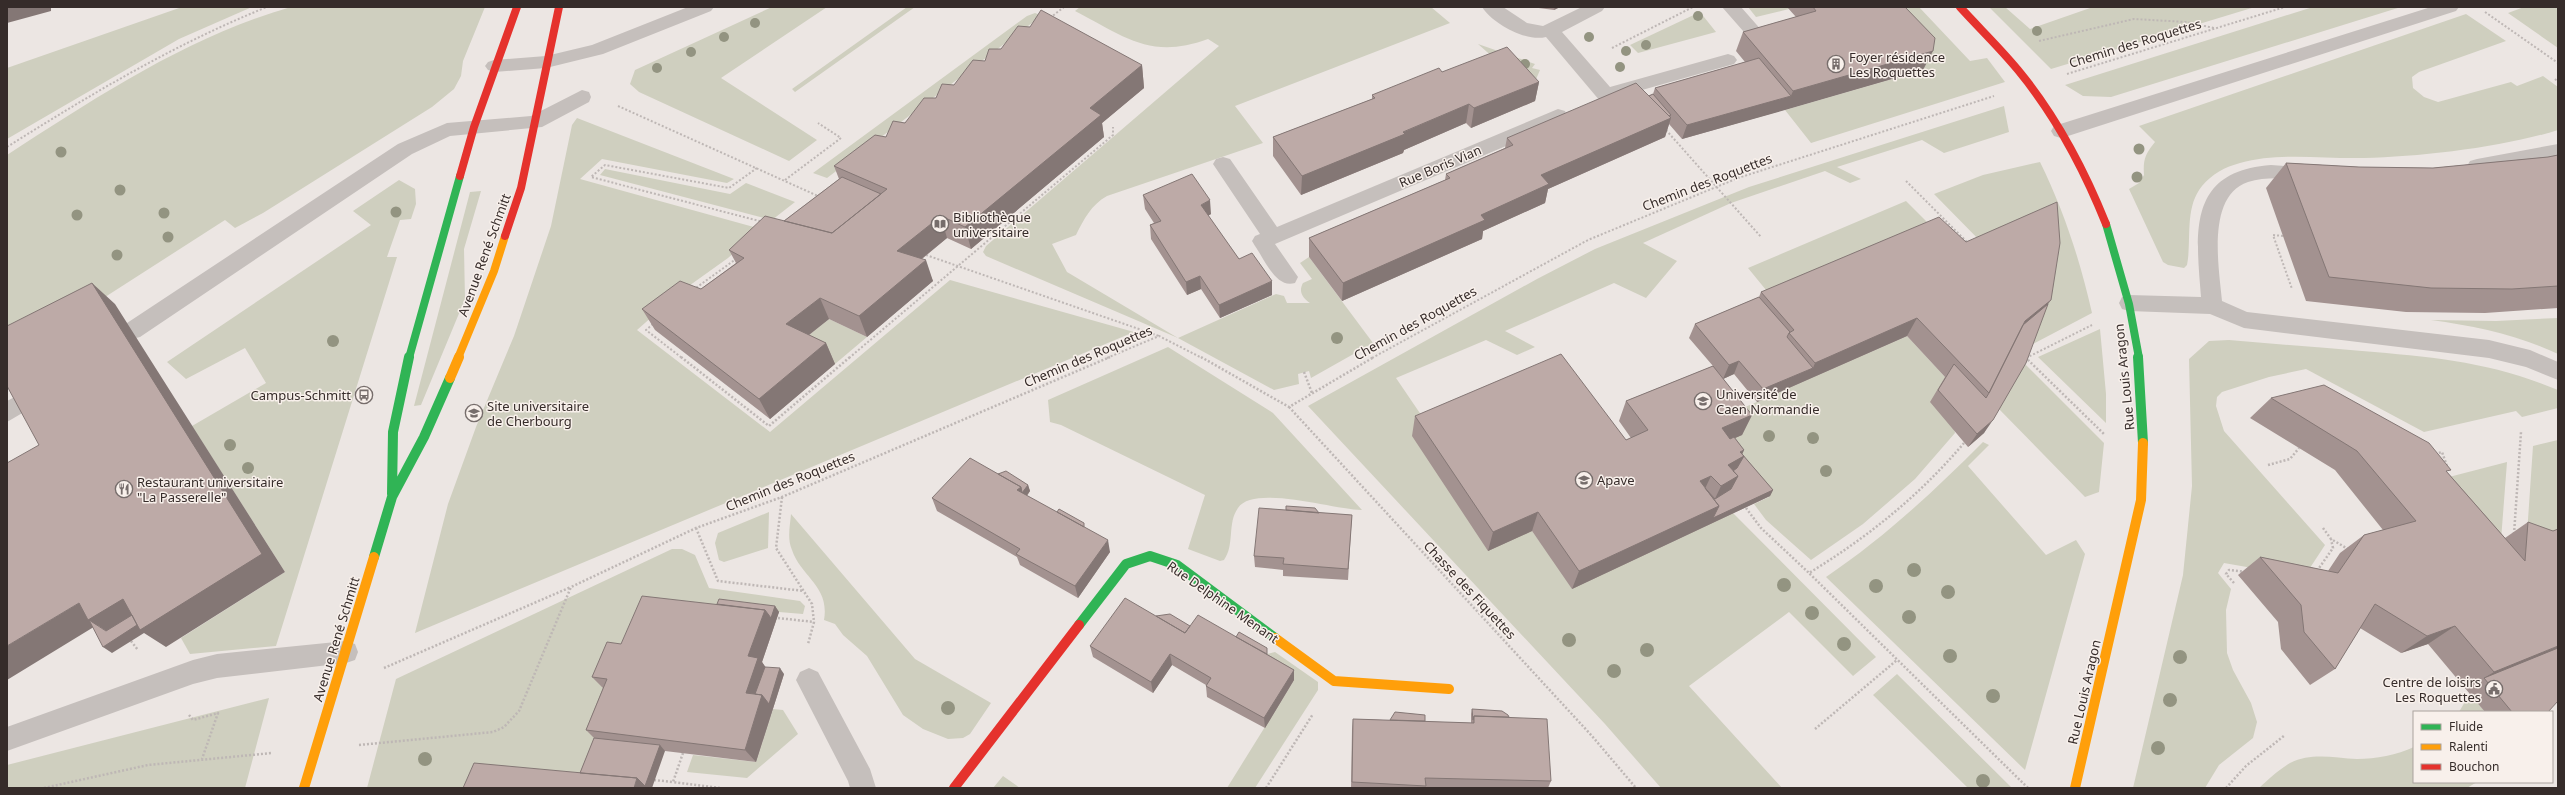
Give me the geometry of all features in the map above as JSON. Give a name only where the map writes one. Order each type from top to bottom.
[{"type":"main road","name":"Avenue René Schmitt","points":[[392,497],[393,432],[411,349],[474,127],[494,66],[517,7]]},
{"type":"main road","name":"Avenue René Schmitt","points":[[304,788],[392,497],[424,437],[494,271],[521,188],[546,62],[559,7]]},
{"type":"main road","name":"Rue Louis Aragon","points":[[1960,7],[2007,57],[2047,108],[2061,131],[2094,192],[2108,226],[2121,266],[2130,306],[2141,392],[2143,472],[2141,500],[2075,788]]},
{"type":"main road","name":"Rue Delphine Menant","points":[[954,788],[1126,564],[1137,558],[1150,556],[1177,565],[1334,681]]},
{"type":"main road","points":[[1334,681],[1449,689]]},
{"type":"street","points":[[494,66],[546,62],[597,50],[705,7]]},
{"type":"street","points":[[1491,7],[1524,30],[1538,33],[1550,31],[1596,7]]},
{"type":"street","points":[[1731,7],[1757,36]]},
{"type":"street","points":[[2061,131],[2450,7]]},
{"type":"street","points":[[1550,31],[1580,64],[1592,102]]},
{"type":"street","name":"Rue Boris Vian","points":[[1273,237],[1629,87],[1728,60]]},
{"type":"street","points":[[132,331],[405,149],[447,130],[535,122],[582,97]]},
{"type":"street","points":[[2460,168],[2558,151]]},
{"type":"street","points":[[1223,164],[1273,237],[1262,241],[1288,277]]},
{"type":"street","points":[[2212,306],[2209,217],[2214,202],[2222,189],[2233,181],[2262,174],[2329,173]]},
{"type":"street","points":[[2130,306],[2212,306],[2244,320],[2489,349],[2530,359],[2558,371]]},
{"type":"street","points":[[7,413],[28,399]]},
{"type":"street","points":[[7,739],[193,672],[217,666],[346,652]]},
{"type":"street","points":[[808,680],[861,778],[863,788]]},
{"type":"path","points":[[7,147],[145,62],[205,32],[267,7]]},
{"type":"path","points":[[1048,20],[1064,7]]},
{"type":"path","points":[[1580,64],[1693,7]]},
{"type":"path","name":"Chemin des Roquettes","points":[[2060,76],[2285,7]]},
{"type":"path","points":[[2484,11],[2558,63]]},
{"type":"path","points":[[2036,42],[2134,19],[2186,22],[2215,28]]},
{"type":"path","points":[[2558,78],[2555,79],[2558,82]]},
{"type":"path","name":"Chemin des Roquettes","points":[[384,668],[571,587],[696,528],[782,497],[1159,336],[1176,343],[1267,398],[1289,407],[1420,330],[1588,240],[1716,186],[2001,94]]},
{"type":"path","points":[[615,105],[818,196]]},
{"type":"path","points":[[785,180],[841,138],[818,123]]},
{"type":"path","points":[[1662,125],[1761,237]]},
{"type":"path","points":[[658,320],[646,330],[769,426],[1113,134],[1113,127]]},
{"type":"path","points":[[757,168],[729,188],[605,165],[591,177],[771,224]]},
{"type":"path","points":[[1906,181],[1970,246]]},
{"type":"path","points":[[813,200],[824,191]]},
{"type":"path","points":[[2283,236],[2273,234],[2289,279]]},
{"type":"path","points":[[926,256],[1159,336]]},
{"type":"path","points":[[688,295],[699,284],[738,258]]},
{"type":"path","points":[[2130,306],[2025,357],[2143,472]]},
{"type":"path","points":[[1304,372],[1312,393]]},
{"type":"path","name":"Chasse des Fiquettes","points":[[1289,407],[1592,736],[1636,788]]},
{"type":"path","points":[[2514,538],[2521,432]]},
{"type":"path","points":[[1809,573],[1864,540],[1917,496],[1964,443]]},
{"type":"path","points":[[2268,465],[2290,459],[2299,448]]},
{"type":"path","points":[[2427,456],[2442,452],[2447,468],[2441,469]]},
{"type":"path","points":[[782,497],[776,548],[812,604],[814,622],[803,659],[806,662],[808,680]]},
{"type":"path","points":[[1746,508],[1761,528],[1809,573],[2028,788]]},
{"type":"path","points":[[696,528],[718,581],[804,592]]},
{"type":"path","points":[[2323,528],[2331,538],[2344,545],[2349,551]]},
{"type":"path","points":[[2313,578],[2333,548],[2331,538]]},
{"type":"path","points":[[2234,583],[2226,574],[2229,570],[2249,572]]},
{"type":"path","points":[[458,736],[493,732],[511,721],[519,711],[571,587]]},
{"type":"path","points":[[778,618],[814,622]]},
{"type":"path","points":[[1815,729],[1896,660]]},
{"type":"path","points":[[1266,788],[1334,681]]},
{"type":"path","points":[[193,720],[218,713],[202,759]]},
{"type":"path","points":[[2226,788],[2237,774],[2253,759],[2285,735]]},
{"type":"path","points":[[673,782],[683,753]]},
{"type":"path","points":[[44,788],[148,765],[213,758]]},
{"type":"path","points":[[654,780],[721,788]]},
{"type":"green space","points":[[182,7],[252,7],[179,39],[7,139],[7,68]]},
{"type":"green space","points":[[291,7],[485,7],[463,61],[461,76],[454,89],[432,107],[263,213],[235,228],[225,220],[7,360],[7,155],[144,70],[215,35]]},
{"type":"green space","points":[[772,7],[827,7],[721,78],[817,140],[789,161],[639,92],[630,84],[635,70]]},
{"type":"green space","points":[[907,7],[915,7],[795,92],[792,89]]},
{"type":"green space","points":[[1080,7],[1431,7],[1450,23],[1235,106],[1263,143],[1107,196],[1092,208],[1076,235],[1052,244],[1067,272],[1178,338],[986,256],[983,252],[986,246],[1219,46],[1208,39],[1188,45],[1170,47],[1139,43],[1124,37],[1075,11]]},
{"type":"green space","points":[[1748,7],[1787,7],[1789,9],[1756,17]]},
{"type":"green space","points":[[1877,7],[1919,7],[1970,61],[1987,58],[2005,82],[1811,143],[1785,110],[1923,70]]},
{"type":"green space","points":[[1989,7],[2005,7],[2030,29],[2093,7],[2255,7],[2051,69]]},
{"type":"green space","points":[[2313,7],[2401,7],[2111,97],[2083,96],[2065,85]]},
{"type":"green space","points":[[2524,7],[2558,7],[2558,48],[2508,13]]},
{"type":"green space","points":[[1700,12],[1716,32],[1638,53],[1630,45]]},
{"type":"green space","points":[[1035,13],[1040,15],[1036,20],[827,178],[813,173],[1027,16]]},
{"type":"green space","points":[[2466,14],[2506,41],[2419,72],[2412,77],[2413,88],[2424,97],[2438,102],[2511,82],[2517,86],[2543,76],[2558,87],[2558,130],[2488,146],[2411,156],[2364,158],[2286,157],[2255,160],[2234,165],[2224,169],[2210,178],[2196,195],[2191,214],[2187,265],[2184,268],[2168,265],[2163,262],[2129,189],[2139,183],[2144,175],[2145,157],[2155,142],[2139,126]]},
{"type":"green space","points":[[1478,44],[1535,64],[1532,68],[1540,70],[1534,84],[1504,67]]},
{"type":"green space","points":[[2004,106],[2009,132],[1944,153],[1922,140],[1837,167],[1861,179],[1850,183],[1825,171],[1731,203],[1643,243],[1677,261],[1646,298],[1614,283],[1505,331],[1535,347],[1517,355],[1486,340],[1396,378],[1430,428],[1532,531],[1573,588],[1733,513],[1876,657],[1853,676],[1789,612],[1689,686],[1782,788],[1661,788],[1605,724],[1308,406],[1537,279],[1595,249],[1749,187]]},
{"type":"green space","points":[[577,118],[734,179],[727,183],[602,159],[580,179],[761,229],[728,258],[679,293],[637,330],[770,432],[950,280],[1134,332],[415,633],[448,504],[476,427],[514,336],[551,226],[572,125]]},
{"type":"green space","points":[[2040,162],[2064,217],[2082,274],[2092,313],[2029,346],[1986,247],[1934,194],[1983,175]]},
{"type":"green space","points":[[605,169],[730,194],[746,183],[795,202],[772,220],[600,175]]},
{"type":"green space","points":[[399,180],[415,189],[416,204],[411,219],[400,220],[387,257],[397,257],[276,646],[190,654],[181,638],[285,572],[192,426],[266,383],[245,348],[186,379],[167,362],[371,225],[353,211]]},
{"type":"green space","points":[[481,191],[464,249],[465,299],[421,405],[414,406],[470,192]]},
{"type":"green space","points":[[1906,201],[1937,232],[1775,301],[1748,268]]},
{"type":"green space","points":[[1309,257],[1373,343],[1311,378],[1309,371],[1298,374],[1299,384],[1274,390],[1178,338],[1276,294],[1284,296],[1287,303],[1310,303],[1303,297],[1301,289],[1303,283],[1312,279],[1300,263]]},
{"type":"green space","points":[[2558,318],[2558,354],[2512,336],[2464,325],[2431,320],[2496,321]]},
{"type":"green space","points":[[829,319],[867,337],[835,364],[796,345]]},
{"type":"green space","points":[[2100,329],[2106,394],[2106,423],[2038,357]]},
{"type":"green space","points":[[1907,336],[1945,377],[1955,433],[1915,479],[1863,524],[1811,560],[1766,520],[1754,504],[1769,497],[1712,448],[1727,415]]},
{"type":"green space","points":[[2229,340],[2414,356],[2462,362],[2509,373],[2558,390],[2558,408],[2522,417],[2516,411],[2424,432],[2306,369],[2269,377],[2222,392],[2217,397],[2216,406],[2224,431],[2325,545],[2304,577],[2224,563],[2218,573],[2231,589],[2226,610],[2227,653],[2233,670],[2251,703],[2257,722],[2253,738],[2219,765],[2205,788],[2133,788],[2183,575],[2192,486],[2189,359],[2209,341]]},
{"type":"green space","points":[[1168,347],[1273,413],[1362,510],[1296,500],[1260,498],[1247,501],[1238,508],[1233,520],[1229,548],[1224,560],[1220,561],[1188,549],[1205,495],[1061,425],[1050,422],[1048,400]]},
{"type":"green space","points":[[2025,364],[2104,443],[2099,492],[2085,497],[1998,408],[2020,367]]},
{"type":"green space","points":[[2558,440],[2558,540],[2526,549],[2533,446]]},
{"type":"green space","points":[[1983,442],[1989,445],[1968,466],[2046,555],[2076,540],[2085,554],[2025,770],[1826,577],[1848,562],[1908,513],[1946,479]]},
{"type":"green space","points":[[2507,462],[2498,579],[2422,484]]},
{"type":"green space","points":[[769,512],[768,548],[724,562],[719,560],[715,543],[718,533]]},
{"type":"green space","points":[[791,514],[915,659],[991,703],[970,734],[963,738],[948,739],[923,729],[903,715],[867,656],[843,635],[835,624],[824,620],[825,608],[819,590],[796,559],[790,546],[789,532]]},
{"type":"green space","points":[[672,549],[682,549],[695,555],[709,588],[800,601],[805,606],[803,614],[779,612],[583,785],[486,788],[367,788],[396,679]]},
{"type":"green space","points":[[1275,652],[1318,682],[1318,690],[1255,788],[1227,788],[1294,680],[1267,664],[1267,654]]},
{"type":"green space","points":[[1897,674],[2012,788],[1968,788],[1873,695]]},
{"type":"green space","points":[[2470,693],[2484,711],[2460,711]]},
{"type":"green space","points":[[269,698],[245,788],[7,788],[7,765]]},
{"type":"green space","points":[[773,709],[783,710],[798,734],[747,778],[687,772],[693,755],[756,762]]},
{"type":"green space","points":[[2413,747],[2413,783],[2475,783],[2467,788],[2259,788],[2290,763],[2298,760],[2315,757],[2357,759],[2372,758]]},
{"type":"green space","points":[[1003,776],[1020,788],[993,788]]},
{"type":"building","name":"Foyer résidence Les Roquettes","points":[[1813,7],[1905,7],[1935,38],[1933,51],[1793,91],[1743,32],[1816,11]]},
{"type":"building","name":"Bibliothèque universitaire","points":[[1041,10],[1142,65],[1090,108],[1101,115],[965,227],[941,216],[897,251],[926,260],[859,316],[820,298],[786,324],[826,343],[759,399],[642,309],[680,281],[701,289],[744,258],[729,250],[765,216],[832,233],[887,189],[834,166],[875,135],[886,137],[893,121],[905,123],[924,98],[936,98],[942,84],[954,85],[973,60],[985,61],[989,49],[1001,49],[1018,26],[1030,27]]},
{"type":"building","points":[[1507,47],[1539,82],[1474,108],[1469,104],[1403,132],[1405,134],[1302,176],[1273,137],[1375,98],[1372,95],[1439,68],[1442,72]]},
{"type":"building","points":[[1759,58],[1791,96],[1687,125],[1655,88]]},
{"type":"building","points":[[1636,83],[1671,118],[1541,175],[1549,184],[1481,215],[1485,220],[1343,283],[1309,238],[1450,178],[1446,174],[1513,145],[1507,138]]},
{"type":"building","points":[[1653,94],[1671,115],[1669,116],[1649,96]]},
{"type":"building","points":[[2558,155],[2558,286],[2512,289],[2431,288],[2329,277],[2286,163],[2359,167],[2433,168]]},
{"type":"building","points":[[1192,174],[1210,200],[1201,205],[1239,259],[1252,253],[1272,281],[1219,305],[1200,276],[1186,282],[1150,225],[1161,221],[1143,195]]},
{"type":"building","points":[[842,177],[881,194],[832,233],[784,221]]},
{"type":"building","points":[[2057,202],[2060,243],[2051,300],[2025,321],[1989,393],[1917,318],[1815,363],[1789,333],[1794,330],[1761,292],[1939,217],[1966,242]]},
{"type":"building","name":"Restaurant universitaire \"La Passerelle\"","points":[[92,283],[262,554],[140,630],[123,599],[88,620],[79,603],[7,646],[7,463],[39,445],[7,386],[7,326]]},
{"type":"building","points":[[1759,297],[1790,332],[1787,337],[1813,368],[1763,389],[1739,361],[1729,365],[1695,324]]},
{"type":"building","points":[[2048,304],[2026,363],[1993,420],[1977,434],[1938,390],[1954,364],[1986,398],[2023,325]]},
{"type":"building","name":"Apave","points":[[1561,354],[1626,440],[1648,430],[1626,401],[1713,366],[1752,415],[1722,428],[1730,439],[1734,437],[1744,450],[1740,452],[1744,456],[1728,465],[1738,476],[1721,486],[1711,476],[1700,481],[1719,506],[1579,571],[1538,512],[1493,532],[1415,416]]},
{"type":"building","points":[[2324,385],[2429,443],[2451,470],[2446,471],[2525,561],[2528,522],[2553,531],[2558,529],[2558,646],[2494,672],[2455,626],[2427,636],[2375,604],[2335,669],[2304,632],[2301,605],[2260,557],[2338,573],[2364,535],[2416,521],[2357,451],[2271,398]]},
{"type":"building","points":[[1744,456],[1773,490],[1713,518],[1719,506],[1705,488],[1715,499],[1731,489],[1738,476],[1733,471],[1737,468]]},
{"type":"building","points":[[970,458],[1021,487],[1017,490],[1108,540],[1075,586],[1016,554],[1020,549],[932,498]]},
{"type":"building","points":[[1006,471],[1028,485],[1022,493],[1021,487],[998,474]]},
{"type":"building","points":[[1286,506],[1315,508],[1319,513],[1286,510]]},
{"type":"building","points":[[1259,508],[1352,515],[1348,569],[1283,564],[1284,558],[1254,556]]},
{"type":"building","points":[[1059,509],[1084,523],[1084,527],[1057,512]]},
{"type":"building","points":[[642,596],[765,610],[748,656],[758,658],[746,693],[762,695],[745,750],[586,730],[607,679],[592,677],[607,642],[621,644]]},
{"type":"building","points":[[1125,598],[1185,633],[1198,615],[1294,670],[1264,718],[1206,686],[1211,678],[1170,654],[1151,682],[1090,646]]},
{"type":"building","points":[[719,599],[775,606],[771,618],[765,610],[717,604]]},
{"type":"building","points":[[1170,614],[1190,626],[1185,633],[1156,616]]},
{"type":"building","points":[[132,615],[137,625],[103,647],[89,620],[106,631]]},
{"type":"building","points":[[1239,632],[1267,648],[1267,654],[1236,637]]},
{"type":"building","points":[[2558,648],[2558,701],[2549,711],[2511,711],[2484,678]]},
{"type":"building","points":[[765,667],[780,668],[769,704],[762,695],[755,694]]},
{"type":"building","points":[[1472,709],[1502,711],[1509,717],[1474,716],[1473,720]]},
{"type":"building","points":[[1395,712],[1425,715],[1425,721],[1390,720]]},
{"type":"building","points":[[1474,716],[1547,719],[1551,781],[1425,778],[1426,786],[1352,782],[1353,719],[1474,723]]},
{"type":"building","points":[[594,738],[660,745],[645,786],[637,778],[580,773]]},
{"type":"building","points":[[474,763],[637,778],[634,788],[463,788]]},
{"type":"traffic: fast","points":[[392,494],[393,432],[411,349],[460,176]]},
{"type":"traffic: fast","points":[[2106,224],[2115,249],[2135,332],[2142,389],[2143,443]]},
{"type":"traffic: fast","points":[[374,557],[392,497],[424,437],[450,378]]},
{"type":"traffic: fast","points":[[1079,625],[1126,564],[1150,556],[1177,565],[1275,638]]},
{"type":"traffic: slow","points":[[450,378],[494,271],[505,236]]},
{"type":"traffic: slow","points":[[2075,788],[2141,500],[2143,443]]},
{"type":"traffic: slow","points":[[304,788],[374,557]]},
{"type":"traffic: slow","points":[[1275,638],[1334,681],[1449,689]]},
{"type":"traffic: jam","points":[[460,176],[474,127],[517,7]]},
{"type":"traffic: jam","points":[[505,236],[521,188],[559,7]]},
{"type":"traffic: jam","points":[[1960,7],[2018,70],[2050,113],[2081,167],[2106,224]]},
{"type":"traffic: jam","points":[[954,788],[1079,625]]},
{"type":"place","name":"Foyer résidence Les Roquettes","points":[[1836,64]]},
{"type":"place","name":"Bibliothèque universitaire","points":[[940,224]]},
{"type":"place","name":"Campus-Schmitt","points":[[364,395]]},
{"type":"place","name":"Université de Caen Normandie","points":[[1703,401]]},
{"type":"place","name":"Site universitaire de Cherbourg","points":[[474,413]]},
{"type":"place","name":"Apave","points":[[1584,480]]},
{"type":"place","name":"Restaurant universitaire \"La Passerelle\"","points":[[124,489]]},
{"type":"place","name":"Centre de loisirs Les Roquettes","points":[[2494,689]]}]
